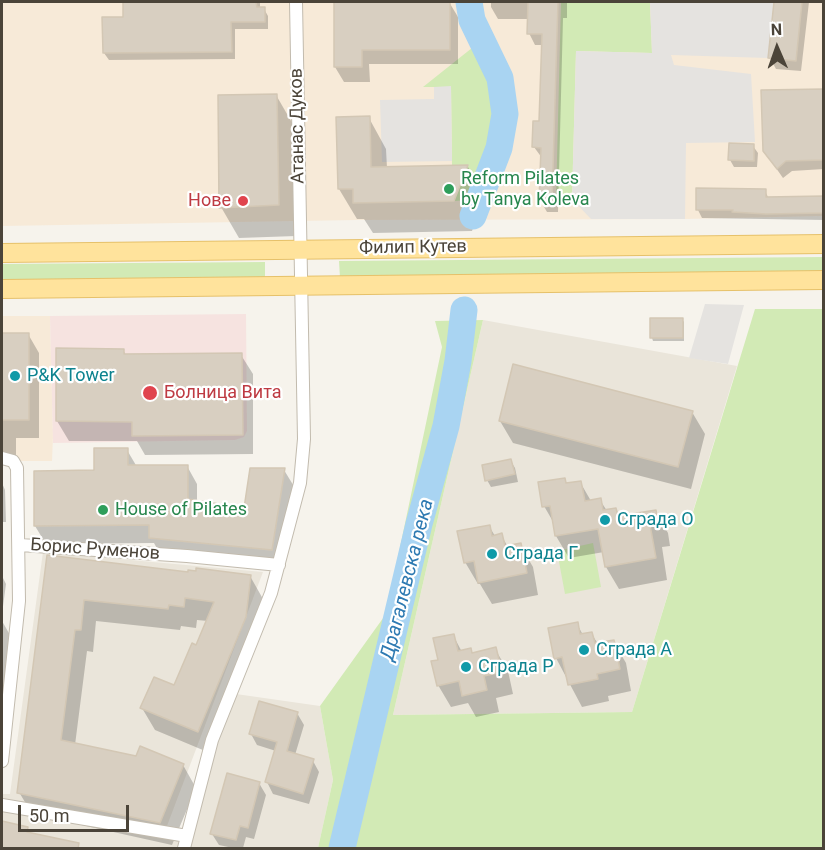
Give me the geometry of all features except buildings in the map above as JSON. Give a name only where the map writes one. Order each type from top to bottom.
[{"type":"main road","name":"Филип Кутев","points":[[2,253],[824,244]]},
{"type":"main road","name":"Филип Кутев","points":[[2,289],[824,280]]},
{"type":"street","name":"Атанас Дуков","points":[[187,836],[212,740],[271,593],[300,483],[304,439],[296,2]]},
{"type":"street","points":[[2,458],[13,461],[17,468],[20,545]]},
{"type":"street","name":"Борис Руменов","points":[[2,761],[20,601],[20,545],[187,556],[279,565]]},
{"type":"street","points":[[2,805],[187,836],[184,849]]},
{"type":"shaded area","points":[[2,2],[823,2],[823,216],[2,226]]},
{"type":"shaded area","points":[[650,2],[774,2],[768,58],[671,55],[674,65],[751,74],[755,142],[686,143],[685,219],[591,219],[572,199],[576,51],[652,53]]},
{"type":"shaded area","points":[[451,86],[452,161],[382,162],[380,100],[434,99],[434,87]]},
{"type":"shaded area","points":[[705,304],[744,305],[728,364],[689,358]]},
{"type":"shaded area","name":"Болница Вита","points":[[246,314],[247,431],[244,437],[235,440],[53,443],[50,316]]},
{"type":"shaded area","points":[[2,316],[50,316],[52,461],[2,461]]},
{"type":"shaded area","points":[[483,320],[737,366],[632,712],[393,715]]},
{"type":"shaded area","points":[[43,552],[263,572],[167,826],[189,841],[215,744],[236,694],[320,706],[333,780],[318,848],[2,848],[2,794],[10,794]]},
{"type":"green space","points":[[561,2],[650,2],[652,53],[576,51],[572,199],[556,198]]},
{"type":"green space","points":[[477,44],[497,86],[500,105],[499,122],[496,140],[472,200],[454,201],[468,166],[452,166],[451,87],[423,87]]},
{"type":"green space","points":[[823,257],[824,274],[340,278],[339,261]]},
{"type":"green space","points":[[265,262],[265,279],[2,281],[2,264]]},
{"type":"green space","points":[[755,309],[823,309],[823,848],[318,848],[333,780],[320,706],[386,614],[442,347],[435,321],[483,320],[393,715],[632,712]]},
{"type":"green space","points":[[593,543],[601,587],[565,594],[557,551]]},
{"type":"waterway","name":"Драгалевска река","points":[[469,2],[472,20],[500,78],[505,114],[499,148],[473,216]]},
{"type":"waterway","name":"Драгалевска река","points":[[342,848],[419,524],[446,426],[458,361],[464,310]]},
{"type":"place","name":"Reform Pilates by Tanya Koleva","points":[[449,189]]},
{"type":"place","name":"Нове","points":[[243,201]]},
{"type":"place","name":"P&K Tower","points":[[15,376]]},
{"type":"place","name":"Болница Вита","points":[[150,393]]},
{"type":"place","name":"House of Pilates","points":[[103,510]]},
{"type":"place","name":"Сграда О","points":[[605,520]]},
{"type":"place","name":"Сграда Г","points":[[492,554]]},
{"type":"place","name":"Сграда А","points":[[584,650]]},
{"type":"place","name":"Сграда Р","points":[[466,667]]}]
